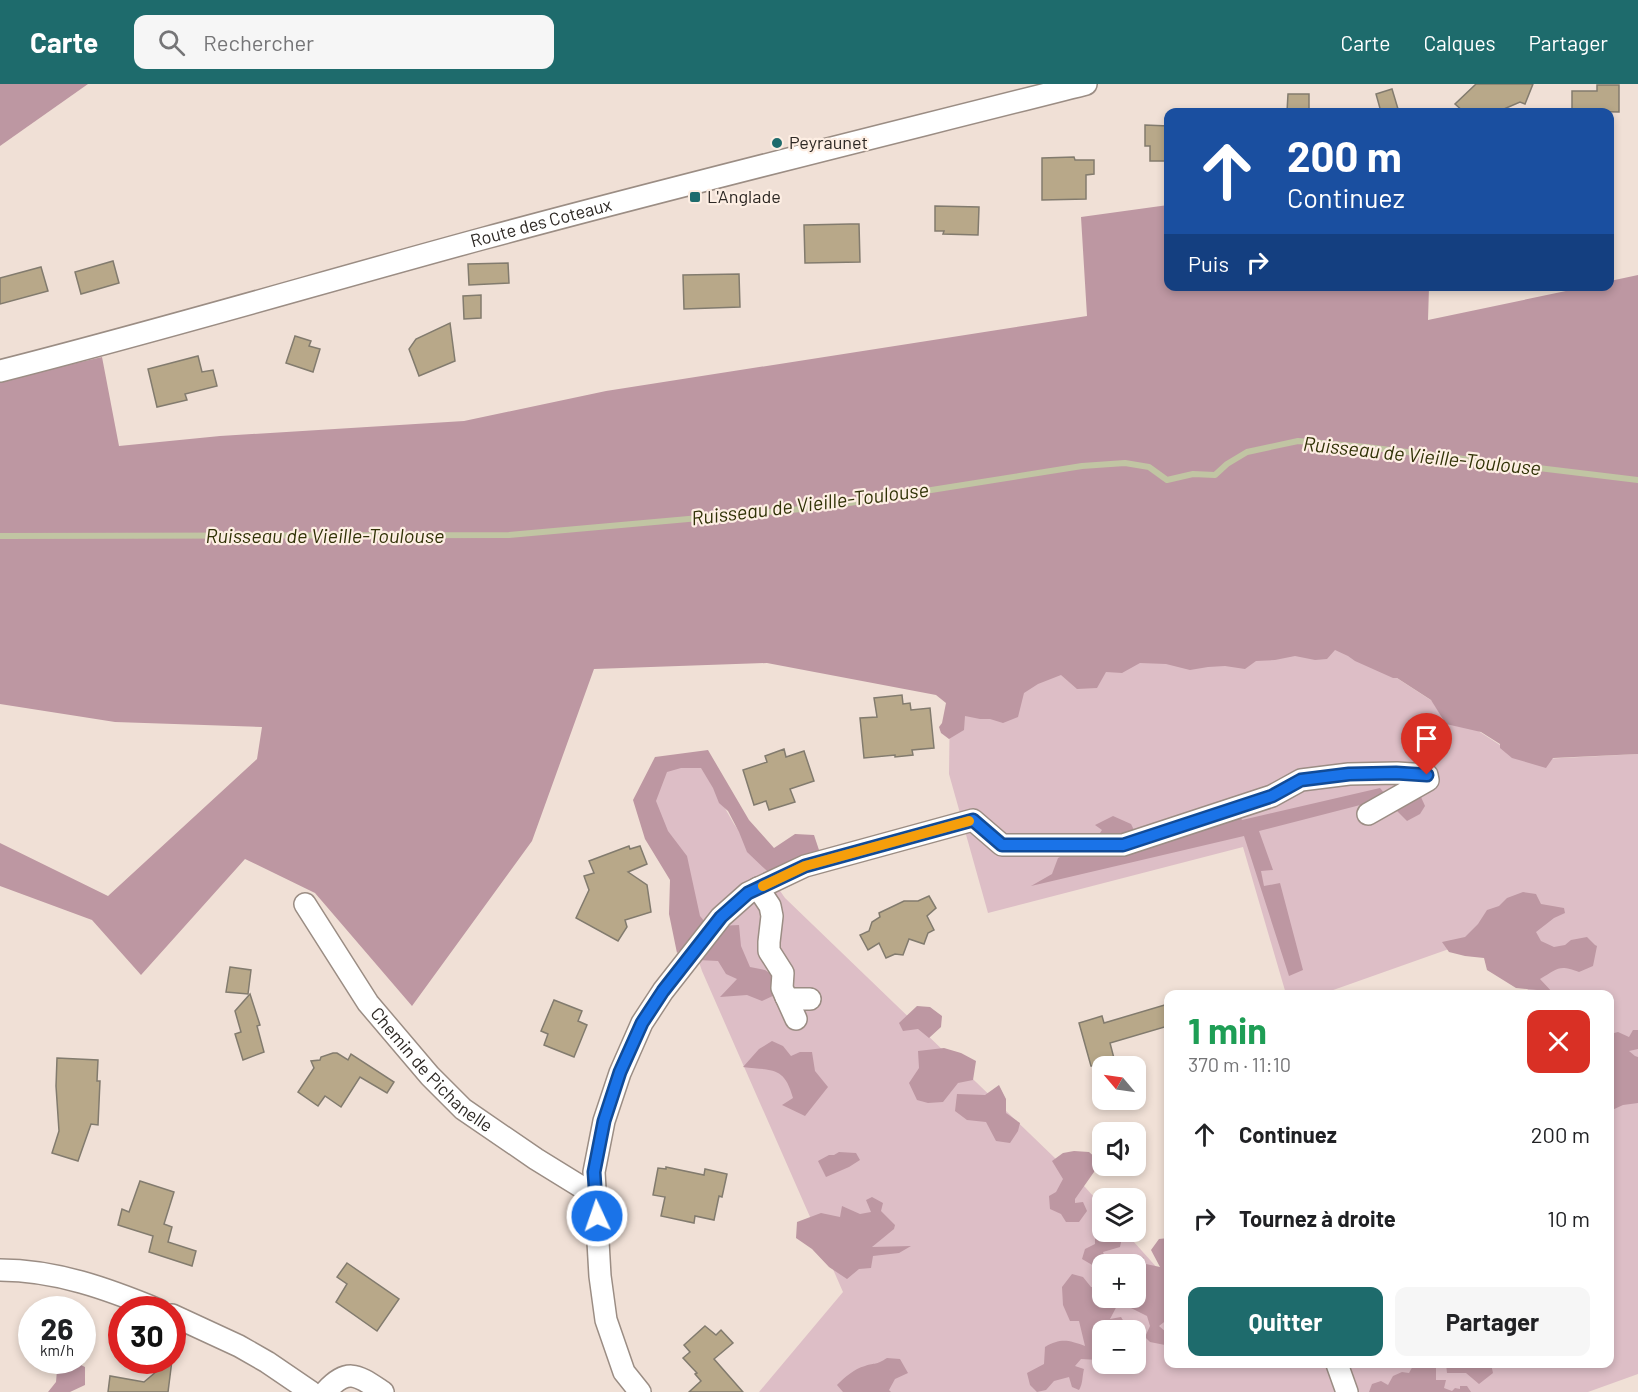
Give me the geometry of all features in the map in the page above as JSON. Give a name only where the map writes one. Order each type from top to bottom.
[{"type":"street","name":"Route des Coteaux","points":[[0,371],[484,238],[1086,84]]},
{"type":"street","points":[[639,1392],[624,1372],[606,1320],[600,1276],[594,1172],[604,1121],[620,1072],[642,1023],[663,991],[721,917],[748,893],[805,866],[973,820],[1002,845],[1123,845],[1272,796],[1301,780],[1349,774],[1427,775],[1428,780],[1368,814]]},
{"type":"street","points":[[758,888],[770,906],[772,916],[769,951],[783,973],[782,988],[796,1019]]},
{"type":"street","name":"Chemin de Pichanelle","points":[[305,904],[368,1004],[430,1076],[463,1109],[596,1197]]},
{"type":"street","points":[[786,997],[810,999]]},
{"type":"street","points":[[0,1270],[43,1273],[126,1296]]},
{"type":"street","points":[[186,1322],[249,1351],[311,1392]]},
{"type":"street","points":[[1338,1368],[1347,1392]]},
{"type":"street","points":[[325,1392],[342,1377],[352,1376],[364,1380],[383,1392]]},
{"type":"shaded area","points":[[0,84],[88,84],[0,146]]},
{"type":"shaded area","points":[[1164,206],[1164,291],[1429,291],[1428,320],[1566,291],[1614,291],[1614,280],[1638,275],[1638,754],[1553,758],[1546,768],[1512,758],[1500,748],[1500,744],[1481,732],[1446,724],[1431,700],[1397,678],[1335,650],[1327,659],[1315,660],[1295,656],[1256,661],[1245,669],[1225,666],[1190,670],[1166,664],[1140,663],[1122,673],[1106,672],[1097,688],[1077,689],[1061,675],[1038,684],[1024,693],[1018,717],[1003,723],[965,716],[964,730],[949,739],[941,733],[939,727],[946,703],[936,695],[767,663],[594,669],[532,841],[412,1006],[315,893],[245,859],[141,975],[92,920],[0,886],[0,843],[108,896],[257,759],[262,727],[115,722],[0,704],[0,381],[102,357],[119,446],[220,436],[464,421],[606,391],[1087,316],[1081,217]]},
{"type":"shaded area","points":[[1349,647],[1523,760],[1638,754],[1638,1374],[1588,1392],[759,1392],[843,1292],[702,971],[646,805],[661,767],[697,759],[734,824],[785,898],[1092,1195],[1092,1242],[1134,1242],[1145,1254],[1092,1254],[1092,1308],[1146,1308],[1146,1255],[1164,1276],[1164,1368],[1614,1368],[1614,990],[1528,990],[1480,938],[1333,990],[1285,990],[1243,847],[988,913],[949,774],[950,697],[1093,658]]},
{"type":"shaded area","points":[[708,750],[749,820],[774,848],[795,834],[814,835],[820,853],[770,874],[747,852],[728,811],[719,803],[701,768],[681,768],[667,772],[656,801],[668,831],[687,856],[700,916],[709,927],[677,953],[669,914],[670,880],[645,839],[633,800],[655,757]]},
{"type":"shaded area","points":[[1380,788],[1385,794],[1368,803],[1259,831],[1273,870],[1261,871],[1264,886],[1280,883],[1303,970],[1289,976],[1244,836],[1031,886],[1052,874],[1058,858],[1096,839],[1102,830],[1095,825],[1113,816],[1131,824],[1139,840],[1238,812],[1242,820]]},
{"type":"shaded area","points":[[1407,794],[1421,797],[1425,806],[1420,814],[1407,821],[1396,810]]},
{"type":"shaded area","points":[[1523,892],[1536,894],[1541,904],[1564,908],[1565,913],[1554,918],[1536,932],[1541,941],[1554,947],[1587,937],[1597,946],[1593,966],[1579,972],[1562,968],[1540,979],[1550,990],[1516,988],[1487,970],[1484,958],[1449,952],[1442,942],[1465,937],[1478,924],[1487,910],[1499,906],[1507,898]]},
{"type":"shaded area","points":[[739,925],[741,946],[750,967],[765,970],[783,982],[777,994],[762,1001],[747,995],[720,997],[737,979],[726,974],[718,961],[698,960],[718,926]]},
{"type":"shaded area","points":[[917,1006],[930,1007],[942,1016],[941,1027],[929,1038],[918,1029],[903,1031],[899,1023]]},
{"type":"shaded area","points":[[1633,1030],[1638,1030],[1638,1049],[1629,1051],[1638,1057],[1638,1103],[1614,1109],[1614,1033],[1618,1032],[1629,1037]]},
{"type":"shaded area","points":[[772,1041],[783,1046],[791,1056],[800,1052],[812,1052],[815,1071],[828,1087],[805,1116],[782,1105],[793,1098],[781,1075],[769,1070],[743,1067],[759,1049]]},
{"type":"shaded area","points":[[944,1048],[976,1061],[973,1080],[958,1083],[943,1102],[928,1103],[917,1100],[909,1083],[919,1068],[918,1051]]},
{"type":"shaded area","points":[[999,1085],[1006,1099],[1006,1113],[1020,1123],[1010,1143],[996,1141],[986,1122],[967,1120],[955,1111],[957,1094],[985,1095]]},
{"type":"shaded area","points":[[1074,1151],[1089,1152],[1092,1155],[1092,1175],[1075,1199],[1075,1203],[1083,1202],[1087,1211],[1079,1222],[1066,1222],[1061,1214],[1050,1209],[1049,1196],[1056,1192],[1063,1179],[1052,1161],[1063,1153]]},
{"type":"shaded area","points":[[839,1152],[856,1153],[860,1160],[826,1177],[818,1161]]},
{"type":"shaded area","points":[[872,1197],[883,1203],[881,1211],[895,1225],[894,1229],[872,1247],[911,1246],[899,1253],[873,1256],[871,1268],[859,1269],[847,1279],[829,1267],[812,1249],[796,1238],[797,1222],[821,1213],[840,1217],[842,1206],[860,1214],[871,1212],[866,1200]]},
{"type":"shaded area","points":[[1164,1238],[1164,1322],[1159,1326],[1164,1330],[1164,1345],[1150,1342],[1146,1338],[1150,1326],[1147,1316],[1131,1308],[1146,1308],[1146,1264],[1160,1267],[1151,1250],[1159,1239]]},
{"type":"shaded area","points":[[1095,1242],[1121,1242],[1120,1247],[1103,1252],[1104,1254],[1092,1254],[1092,1265],[1082,1259],[1085,1249]]},
{"type":"shaded area","points":[[1072,1274],[1083,1277],[1091,1287],[1092,1308],[1116,1308],[1110,1319],[1121,1317],[1123,1320],[1092,1320],[1092,1360],[1081,1359],[1075,1366],[1084,1369],[1079,1390],[1072,1387],[1069,1377],[1054,1381],[1046,1390],[1037,1392],[1030,1385],[1027,1373],[1044,1364],[1045,1347],[1065,1341],[1085,1346],[1079,1321],[1070,1321],[1063,1305],[1062,1287]]},
{"type":"shaded area","points":[[887,1358],[900,1359],[908,1373],[895,1379],[889,1390],[891,1392],[843,1392],[837,1385],[857,1369]]},
{"type":"shaded area","points":[[1412,1368],[1436,1368],[1436,1380],[1446,1380],[1444,1388],[1452,1391],[1455,1388],[1460,1389],[1460,1386],[1467,1386],[1471,1392],[1369,1392],[1372,1384],[1381,1381],[1388,1385],[1393,1376],[1402,1372],[1409,1373]]},
{"type":"shaded area","points":[[1446,1368],[1492,1368],[1493,1373],[1479,1384],[1466,1373],[1447,1373]]},
{"type":"shaded area","points":[[57,1374],[85,1374],[85,1385],[70,1392],[48,1392],[56,1382]]},
{"type":"building","points":[[1476,84],[1533,84],[1525,104],[1520,102],[1506,108],[1460,108],[1455,104]]},
{"type":"building","points":[[1597,85],[1619,85],[1619,112],[1614,112],[1614,108],[1572,108],[1572,91],[1597,91]]},
{"type":"building","points":[[1392,89],[1398,108],[1380,108],[1376,94]]},
{"type":"building","points":[[1288,94],[1309,94],[1309,108],[1287,108]]},
{"type":"building","points":[[1145,125],[1164,126],[1164,161],[1150,161],[1150,146],[1145,146]]},
{"type":"building","points":[[1074,157],[1075,160],[1094,160],[1094,174],[1086,175],[1086,199],[1042,200],[1042,158]]},
{"type":"building","points":[[935,206],[979,207],[978,235],[943,234],[944,231],[935,231]]},
{"type":"building","points":[[859,224],[860,262],[805,263],[804,225]]},
{"type":"building","points":[[113,261],[119,283],[81,294],[75,272]]},
{"type":"building","points":[[508,263],[509,283],[469,285],[468,264]]},
{"type":"building","points":[[41,267],[48,291],[0,304],[0,278]]},
{"type":"building","points":[[739,274],[740,307],[684,309],[683,275]]},
{"type":"building","points":[[481,295],[481,318],[464,319],[463,296]]},
{"type":"building","points":[[450,323],[455,361],[419,376],[409,349],[416,339]]},
{"type":"building","points":[[295,336],[311,341],[309,346],[320,349],[313,372],[286,363]]},
{"type":"building","points":[[198,356],[202,372],[213,370],[217,386],[185,394],[187,400],[157,407],[148,369]]},
{"type":"building","points":[[902,695],[903,704],[910,703],[911,710],[930,708],[934,748],[912,750],[913,755],[864,758],[860,718],[877,717],[874,698]]},
{"type":"building","points":[[784,749],[786,757],[804,751],[814,781],[790,789],[795,802],[769,810],[766,801],[754,805],[743,770],[767,762],[765,756]]},
{"type":"building","points":[[629,846],[630,849],[640,846],[647,864],[628,872],[647,885],[651,912],[625,920],[627,927],[618,941],[576,918],[589,890],[584,876],[594,873],[589,861]]},
{"type":"building","points":[[929,896],[936,908],[927,916],[934,930],[928,933],[924,944],[909,939],[903,955],[895,954],[886,958],[879,943],[868,950],[860,935],[869,931],[872,922],[880,917],[879,913],[904,901],[918,901]]},
{"type":"building","points":[[230,967],[251,970],[248,994],[226,992]]},
{"type":"building","points":[[250,994],[260,1025],[257,1026],[264,1052],[243,1060],[235,1034],[241,1032],[235,1011]]},
{"type":"building","points":[[554,1000],[582,1011],[578,1021],[587,1025],[574,1057],[544,1045],[548,1034],[541,1031]]},
{"type":"building","points":[[1164,1005],[1164,1027],[1110,1043],[1113,1056],[1092,1056],[1091,1066],[1079,1023],[1102,1016],[1104,1023]]},
{"type":"building","points":[[333,1053],[348,1060],[351,1054],[394,1082],[387,1093],[360,1077],[341,1107],[325,1096],[318,1106],[298,1092],[314,1068],[311,1061],[320,1060],[321,1057]]},
{"type":"building","points":[[57,1058],[98,1060],[97,1081],[100,1081],[98,1125],[91,1124],[78,1161],[52,1153],[59,1131]]},
{"type":"building","points":[[666,1167],[704,1175],[705,1169],[727,1174],[714,1220],[695,1216],[694,1223],[661,1216],[665,1197],[653,1195],[658,1168],[666,1169]]},
{"type":"building","points":[[140,1181],[174,1192],[164,1224],[172,1227],[168,1242],[196,1251],[192,1266],[149,1252],[153,1236],[118,1225],[122,1209],[129,1212]]},
{"type":"building","points":[[347,1263],[399,1299],[377,1331],[336,1302],[347,1284],[337,1277]]},
{"type":"building","points":[[705,1326],[716,1335],[721,1330],[733,1343],[714,1359],[743,1392],[689,1392],[701,1381],[683,1358],[690,1352],[684,1345]]},
{"type":"building","points":[[153,1374],[170,1374],[168,1392],[108,1392],[110,1376],[144,1382]]},
{"type":"waterway","name":"Ruisseau de Vieille-Toulouse","points":[[0,536],[509,535],[824,507],[1082,466],[1125,463],[1149,467],[1167,480],[1193,474],[1215,475],[1227,464],[1247,452],[1298,441],[1638,480]]},
{"type":"slow traffic","points":[[763,886],[805,866],[969,821]]},
{"type":"place","name":"Peyraunet","points":[[777,143]]},
{"type":"place","name":"L'Anglade","points":[[695,197]]},
{"type":"route","points":[[597,1216],[594,1172],[604,1121],[620,1072],[642,1023],[663,991],[721,917],[748,893],[805,866],[973,820],[1002,845],[1123,845],[1272,796],[1301,780],[1349,774],[1427,775]]}]
